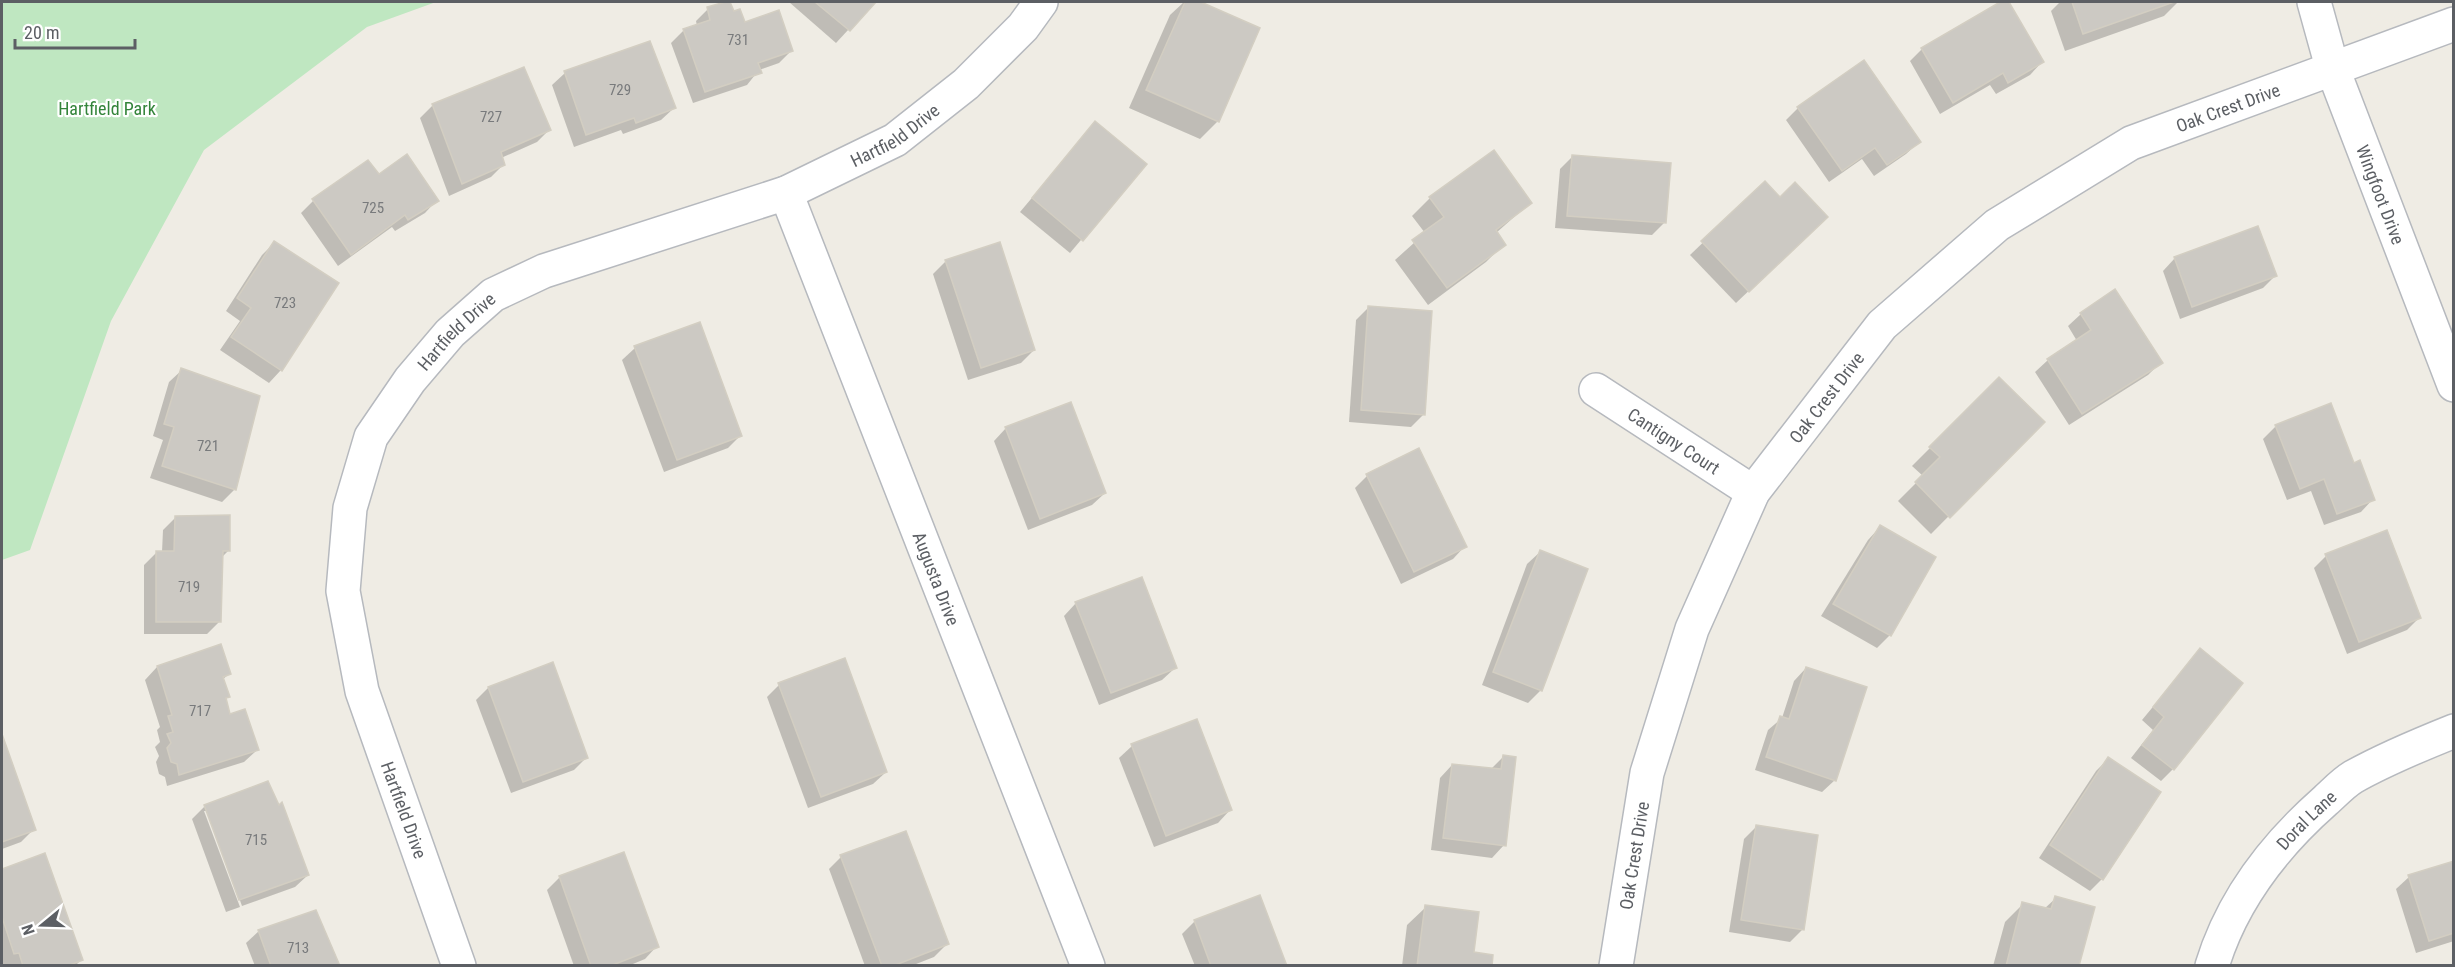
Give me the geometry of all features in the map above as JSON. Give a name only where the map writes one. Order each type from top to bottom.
[{"type":"street","name":"Hartfield Drive","points":[[459,966],[362,691],[343,591],[350,508],[371,437],[410,380],[450,333],[493,295],[544,271],[786,193],[895,140],[966,84],[1023,27],[1041,2]]},
{"type":"street","name":"Wingfoot Drive","points":[[2314,2],[2332,67],[2454,385]]},
{"type":"street","name":"Oak Crest Drive","points":[[1616,966],[1647,773],[1692,629],[1753,492],[1882,325],[1997,225],[2132,143],[2332,67],[2454,24]]},
{"type":"street","name":"Augusta Drive","points":[[786,193],[1088,966]]},
{"type":"street","name":"Cantigny Court","points":[[1596,390],[1753,492]]},
{"type":"street","name":"Doral Lane","points":[[2212,966],[2241,898],[2271,855],[2311,813],[2351,778],[2403,752],[2454,731]]},
{"type":"green space","name":"Hartfield Park","points":[[2,2],[436,2],[367,27],[204,150],[111,321],[30,550],[2,560]]},
{"type":"building","points":[[730,2],[734,11],[740,9],[745,22],[779,10],[793,51],[758,63],[762,73],[705,92],[683,29],[710,20],[707,7]]},
{"type":"building","points":[[815,2],[876,2],[850,31]]},
{"type":"building","points":[[1185,2],[1201,2],[1260,28],[1219,122],[1146,90]]},
{"type":"building","points":[[2000,2],[2009,2],[2044,62],[2008,83],[2003,73],[1953,103],[1921,48]]},
{"type":"building","points":[[2072,2],[2174,2],[2083,34]]},
{"type":"building","points":[[650,41],[676,108],[636,123],[634,118],[586,135],[564,71]]},
{"type":"building","points":[[1864,60],[1921,142],[1887,165],[1875,148],[1842,171],[1797,107]]},
{"type":"building","points":[[524,67],[551,130],[501,152],[505,165],[462,184],[432,104]]},
{"type":"building","points":[[1095,121],[1147,164],[1083,241],[1032,198]]},
{"type":"building","points":[[1494,150],[1532,203],[1496,230],[1506,245],[1447,288],[1412,240],[1444,217],[1429,197]]},
{"type":"building","points":[[407,154],[439,201],[408,220],[405,215],[351,255],[312,199],[368,160],[379,174]]},
{"type":"building","points":[[1572,155],[1671,163],[1666,223],[1567,216]]},
{"type":"building","points":[[1765,181],[1780,197],[1795,182],[1828,217],[1749,292],[1701,241]]},
{"type":"building","points":[[2258,226],[2277,276],[2192,307],[2174,257]]},
{"type":"building","points":[[274,241],[339,283],[282,371],[231,337],[251,308],[237,298]]},
{"type":"building","points":[[1000,242],[1035,350],[981,368],[945,260]]},
{"type":"building","points":[[2115,289],[2163,363],[2082,414],[2047,359],[2091,330],[2080,313]]},
{"type":"building","points":[[1368,306],[1432,311],[1425,415],[1361,410]]},
{"type":"building","points":[[700,322],[742,436],[677,460],[634,346]]},
{"type":"building","points":[[181,368],[260,396],[236,490],[162,466],[174,427],[164,424]]},
{"type":"building","points":[[1999,377],[2045,422],[1950,518],[1915,482],[1940,457],[1929,447]]},
{"type":"building","points":[[1071,402],[1106,493],[1040,519],[1005,427]]},
{"type":"building","points":[[2331,403],[2354,463],[2360,460],[2375,500],[2337,514],[2324,479],[2300,489],[2275,425]]},
{"type":"building","points":[[1419,448],[1467,547],[1414,572],[1366,474]]},
{"type":"building","points":[[230,515],[230,551],[223,551],[221,622],[156,622],[156,551],[174,551],[175,516]]},
{"type":"building","points":[[1880,525],[1936,557],[1891,636],[1833,604]]},
{"type":"building","points":[[2387,530],[2421,618],[2359,642],[2325,554]]},
{"type":"building","points":[[1540,550],[1588,569],[1542,691],[1493,672]]},
{"type":"building","points":[[1142,577],[1177,668],[1111,693],[1075,602]]},
{"type":"building","points":[[221,644],[231,674],[223,677],[230,697],[226,698],[230,714],[245,709],[259,750],[179,775],[177,764],[171,762],[167,748],[171,743],[167,734],[173,732],[168,716],[172,715],[157,666]]},
{"type":"building","points":[[2200,648],[2243,683],[2174,770],[2142,745],[2164,717],[2153,707]]},
{"type":"building","points":[[845,658],[887,772],[821,797],[778,683]]},
{"type":"building","points":[[553,662],[588,758],[523,782],[488,687]]},
{"type":"building","points":[[1806,667],[1867,687],[1836,781],[1766,757],[1780,716],[1789,719]]},
{"type":"building","points":[[1197,719],[1232,810],[1166,836],[1131,744]]},
{"type":"building","points":[[2,734],[36,830],[2,842]]},
{"type":"building","points":[[1503,755],[1516,757],[1506,846],[1443,838],[1452,764],[1501,769]]},
{"type":"building","points":[[2108,757],[2161,792],[2103,880],[2050,845]]},
{"type":"building","points":[[268,781],[279,805],[282,802],[309,875],[239,900],[204,805]]},
{"type":"building","points":[[1756,825],[1818,835],[1804,930],[1741,920]]},
{"type":"building","points":[[906,831],[949,944],[893,966],[882,966],[840,855]]},
{"type":"building","points":[[624,852],[659,947],[610,966],[591,966],[559,876]]},
{"type":"building","points":[[45,853],[83,960],[67,966],[23,966],[19,953],[14,954],[2,917],[2,869]]},
{"type":"building","points":[[2454,861],[2454,933],[2429,941],[2408,875]]},
{"type":"building","points":[[1260,895],[1287,966],[1211,966],[1194,920]]},
{"type":"building","points":[[2055,896],[2095,907],[2079,966],[2006,966],[2022,902],[2051,909]]},
{"type":"building","points":[[1425,905],[1479,912],[1474,952],[1493,955],[1492,966],[1417,966]]},
{"type":"building","points":[[316,910],[340,966],[271,966],[258,930]]}]
